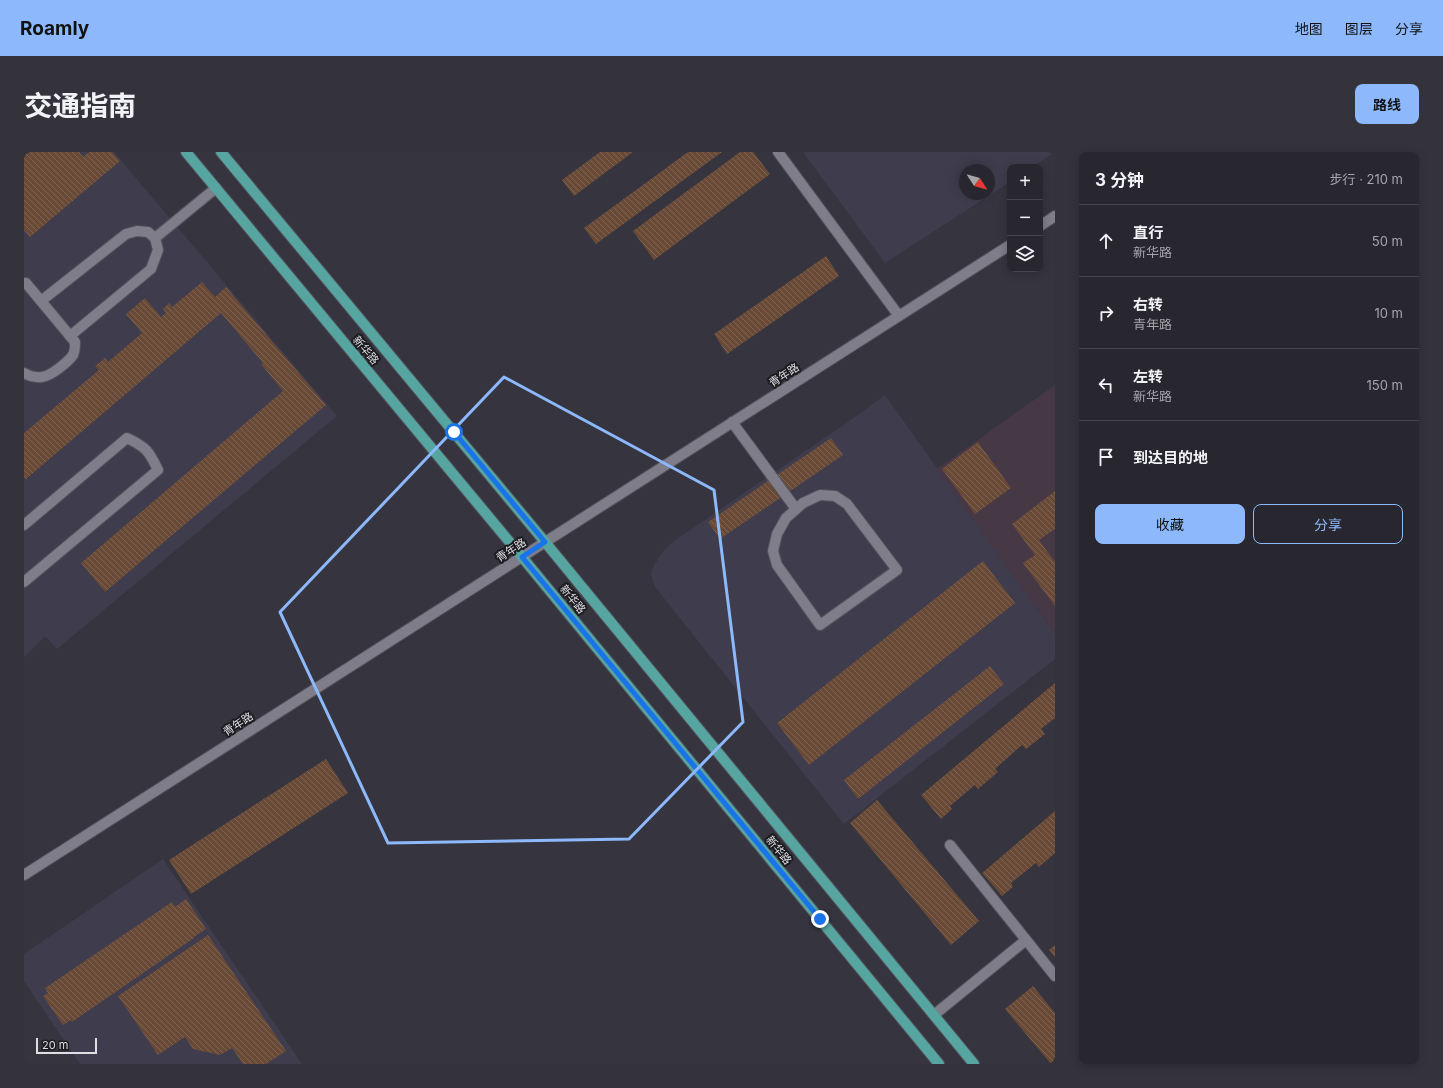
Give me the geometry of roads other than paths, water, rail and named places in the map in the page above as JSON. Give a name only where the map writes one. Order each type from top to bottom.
[{"type":"main road","name":"新华路","points":[[186,152],[522,557],[939,1064]]},
{"type":"main road","name":"新华路","points":[[221,152],[545,542],[974,1064]]},
{"type":"street","points":[[778,152],[899,316]]},
{"type":"street","points":[[155,238],[216,188]]},
{"type":"street","points":[[1043,224],[1055,216]]},
{"type":"street","points":[[41,301],[126,234],[137,231],[148,232],[155,238],[158,250],[150,269],[70,336]]},
{"type":"street","name":"青年路","points":[[24,875],[1007,247]]},
{"type":"street","points":[[24,283],[26,283],[75,342],[74,353],[68,361],[57,370],[43,377],[30,376],[24,373]]},
{"type":"street","points":[[732,422],[796,508]]},
{"type":"street","points":[[24,525],[128,438],[141,445],[150,453],[158,470],[24,582]]},
{"type":"street","points":[[820,495],[835,496],[847,504],[897,570],[820,625],[777,565],[773,551],[777,534],[786,518],[796,508],[820,495]]},
{"type":"street","points":[[950,845],[1055,976]]},
{"type":"street","points":[[934,1015],[1026,940]]}]
